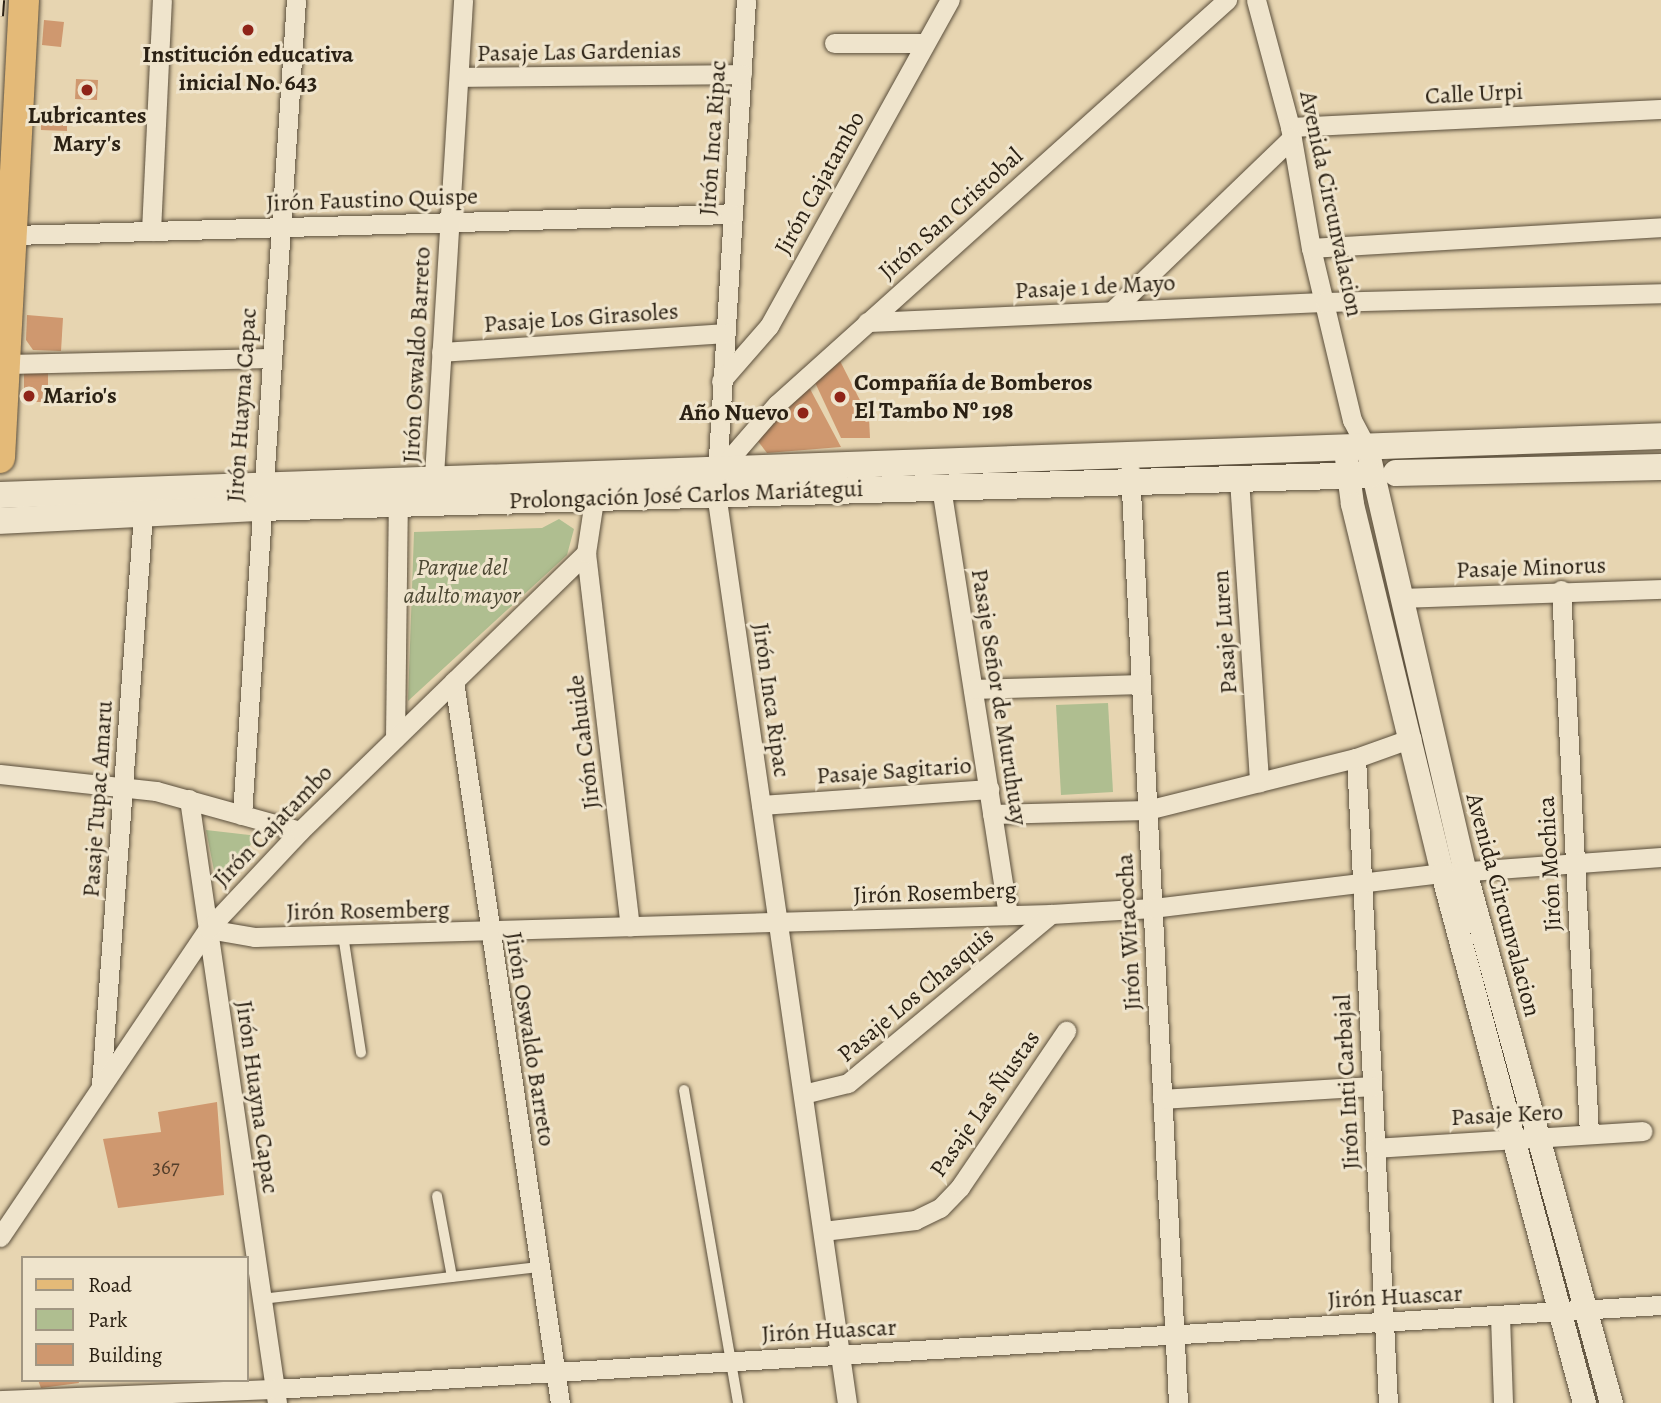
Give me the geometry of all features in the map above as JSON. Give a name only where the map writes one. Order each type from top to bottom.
[{"type":"main road","points":[[0,458],[14,234],[24,0]]},
{"type":"main road","name":"Prolongación José Carlos Mariátegui","points":[[717,483],[941,487],[1356,449],[1661,436]]},
{"type":"main road","name":"Prolongación José Carlos Mariátegui","points":[[0,495],[260,496],[398,493],[1130,470],[1239,479],[1661,467]]},
{"type":"main road","name":"Prolongación José Carlos Mariátegui","points":[[0,521],[143,514],[260,496]]},
{"type":"street","points":[[151,231],[162,0]]},
{"type":"street","name":"Jirón Huayna Capac","points":[[242,815],[260,496],[296,0]]},
{"type":"street","name":"Jirón Oswaldo Barreto","points":[[433,492],[464,0]]},
{"type":"street","name":"Jirón Inca Ripac","points":[[746,0],[717,483],[848,1403]]},
{"type":"street","name":"Jirón Cajatambo","points":[[722,381],[769,326],[950,0]]},
{"type":"street","name":"Jirón San Cristobal","points":[[717,483],[777,404],[1227,0]]},
{"type":"street","name":"Avenida Circunvalacion","points":[[1256,0],[1291,133],[1311,248],[1352,420],[1356,449],[1372,475],[1402,598],[1454,872],[1512,1139],[1557,1312],[1584,1403]]},
{"type":"street","points":[[834,43],[925,43]]},
{"type":"street","name":"Pasaje Las Gardenias","points":[[458,78],[742,74]]},
{"type":"street","name":"Calle Urpi","points":[[1291,133],[1661,109]]},
{"type":"street","points":[[1112,310],[1291,133]]},
{"type":"street","name":"Jirón Faustino Quispe","points":[[14,234],[732,214]]},
{"type":"street","points":[[1311,248],[1661,229]]},
{"type":"street","name":"Pasaje 1 de Mayo","points":[[867,322],[1325,302],[1661,293]]},
{"type":"street","name":"Pasaje Los Girasoles","points":[[441,352],[724,333]]},
{"type":"street","points":[[6,364],[271,358]]},
{"type":"street","name":"Jirón Wiracocha","points":[[1130,470],[1178,1403]]},
{"type":"street","name":"Avenida Circunvalacion","points":[[1372,475],[1412,738],[1538,1138],[1611,1403]]},
{"type":"street","name":"Pasaje Luren","points":[[1239,479],[1259,782]]},
{"type":"street","points":[[586,553],[596,487]]},
{"type":"street","name":"Pasaje Señor de Muruhuay","points":[[941,487],[1008,915]]},
{"type":"street","points":[[395,738],[398,493]]},
{"type":"street","name":"Pasaje Tupac Amaru","points":[[101,1087],[143,514]]},
{"type":"street","name":"Jirón Cajatambo","points":[[0,1237],[208,929],[300,831],[586,553]]},
{"type":"street","name":"Jirón Cahuide","points":[[586,553],[631,926]]},
{"type":"street","name":"Pasaje Minorus","points":[[1402,598],[1561,590],[1661,589]]},
{"type":"street","name":"Jirón Mochica","points":[[1561,590],[1588,1134]]},
{"type":"street","name":"Jirón Oswaldo Barreto","points":[[454,681],[560,1403]]},
{"type":"street","points":[[973,689],[1141,684]]},
{"type":"street","points":[[992,814],[1147,810],[1356,758],[1412,738]]},
{"type":"street","name":"Jirón Inti Carbajal","points":[[1356,758],[1388,1403]]},
{"type":"street","points":[[0,774],[123,788],[189,799],[300,831]]},
{"type":"street","name":"Pasaje Sagitario","points":[[761,805],[989,789]]},
{"type":"street","name":"Jirón Huayna Capac","points":[[189,799],[276,1396]]},
{"type":"street","name":"Jirón Rosemberg","points":[[208,929],[255,937],[343,936],[1051,914],[1153,908],[1454,872],[1661,857]]},
{"type":"street","name":"Pasaje Los Chasquis","points":[[803,1094],[848,1083],[1051,914]]},
{"type":"street","name":"Pasaje Las Ñustas","points":[[823,1231],[915,1220],[940,1208],[961,1187],[1066,1031]]},
{"type":"street","points":[[1162,1099],[1372,1086]]},
{"type":"street","name":"Pasaje Kero","points":[[1376,1148],[1642,1131]]},
{"type":"street","name":"Jirón Huascar","points":[[0,1400],[276,1396],[555,1372],[1661,1305]]},
{"type":"street","points":[[1500,1316],[1503,1403]]},
{"type":"lane","points":[[343,936],[361,1053]]},
{"type":"lane","points":[[684,1090],[738,1403]]},
{"type":"lane","points":[[437,1196],[452,1277]]},
{"type":"lane","points":[[262,1299],[540,1267]]},
{"type":"green space","name":"Parque del adulto mayor","points":[[559,519],[574,529],[567,555],[408,701],[414,532],[542,528]]},
{"type":"green space","points":[[1108,703],[1113,792],[1061,795],[1056,705]]},
{"type":"green space","points":[[206,830],[259,836],[216,881]]},
{"type":"building","points":[[44,20],[64,22],[61,47],[42,45]]},
{"type":"building","name":"Lubricantes Mary's","points":[[76,79],[98,80],[97,100],[75,99]]},
{"type":"building","points":[[41,115],[67,116],[67,131],[41,130]]},
{"type":"building","points":[[27,315],[63,318],[61,351],[33,350],[26,340]]},
{"type":"building","name":"Compañía de Bomberos El Tambo Nº 198","points":[[836,353],[869,418],[870,438],[841,438],[812,376]]},
{"type":"building","points":[[24,371],[48,372],[48,402],[24,402]]},
{"type":"building","name":"Año Nuevo","points":[[809,387],[841,447],[767,453],[757,440]]},
{"type":"building","points":[[217,1102],[224,1195],[118,1208],[103,1139],[161,1132],[158,1112]]},
{"type":"building","points":[[39,1382],[79,1383],[41,1388]]},
{"type":"railway","points":[[0,16],[1,0]]},
{"type":"place","name":"Institución educativa inicial No. 643","points":[[248,30]]},
{"type":"place","name":"Lubricantes Mary's","points":[[87,90]]},
{"type":"place","name":"Mario's","points":[[29,396]]},
{"type":"place","name":"Compañía de Bomberos El Tambo Nº 198","points":[[840,397]]},
{"type":"place","name":"Año Nuevo","points":[[803,413]]}]
